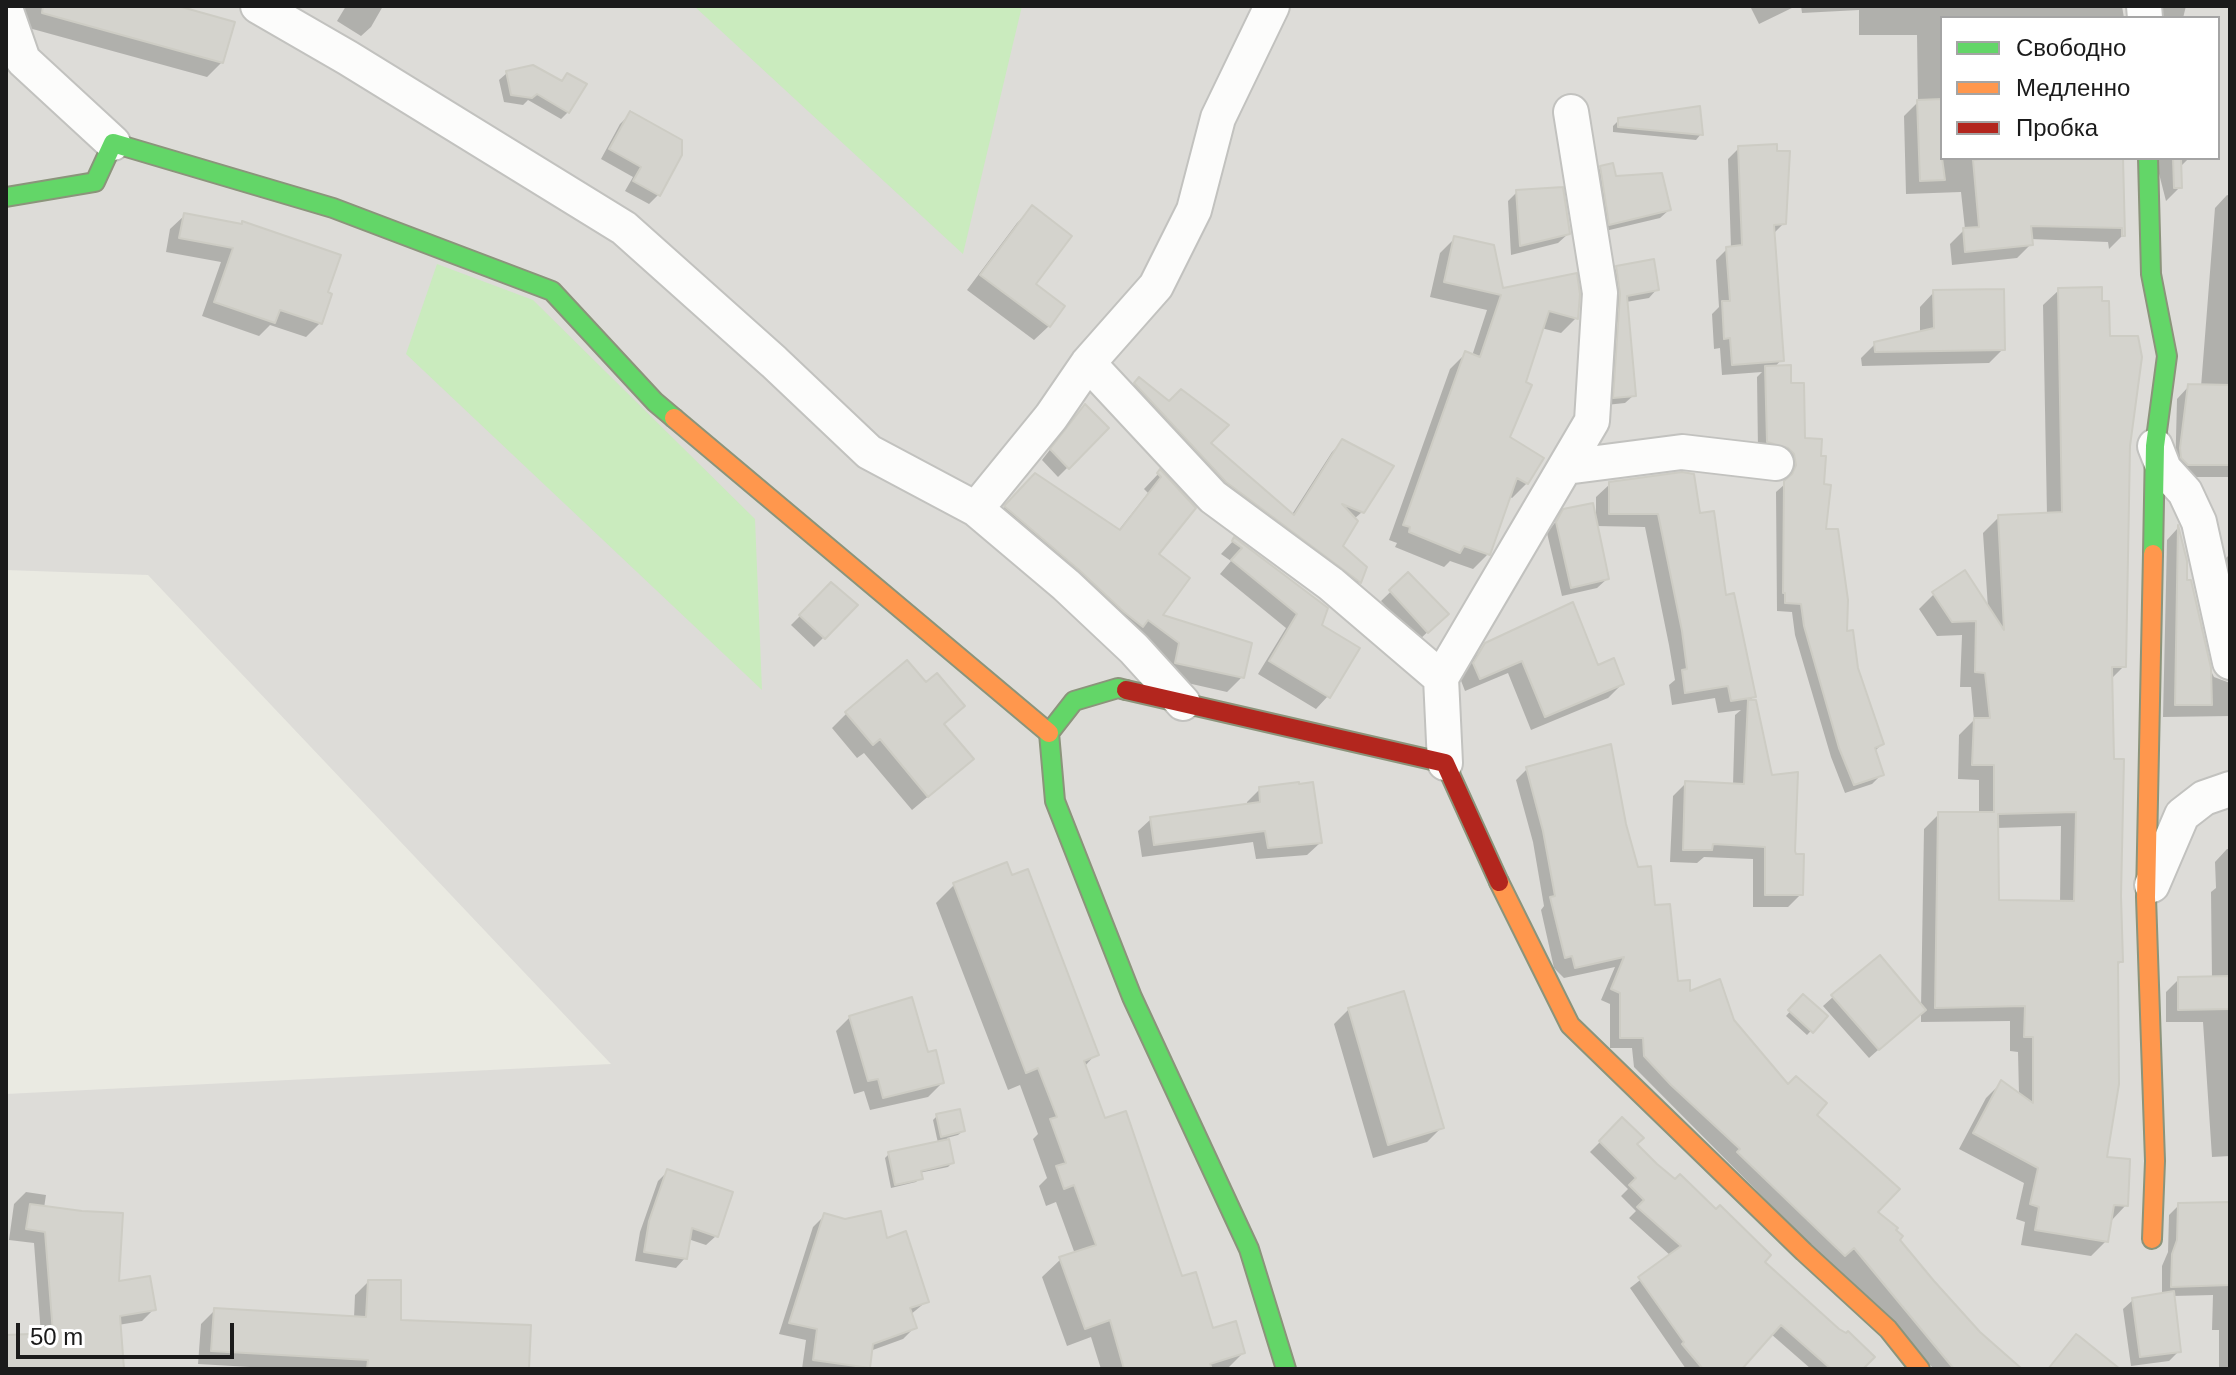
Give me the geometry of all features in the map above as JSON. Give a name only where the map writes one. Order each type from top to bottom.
[{"type":"street","points":[[258,6],[624,228],[869,452],[976,509],[1066,585],[1123,638],[1183,703]]},
{"type":"street","points":[[976,509],[1051,417],[1088,363],[1156,286],[1194,210],[1218,118],[1272,6]]},
{"type":"street","points":[[9,28],[23,60],[113,143],[333,208],[552,291],[655,402],[1049,733]]},
{"type":"street","points":[[1571,112],[1600,293],[1592,421],[1441,678],[1445,763],[1479,843],[1570,1025],[1888,1329],[1920,1369]]},
{"type":"street","points":[[6,197],[95,182],[113,143]]},
{"type":"street","points":[[2148,160],[2151,274],[2167,356],[2155,446],[2146,897],[2155,1161],[2152,1239]]},
{"type":"street","points":[[1088,363],[1213,497],[1331,584],[1441,678]]},
{"type":"street","points":[[2155,446],[2164,469],[2185,492],[2199,522],[2230,662]]},
{"type":"street","points":[[1566,467],[1682,452],[1776,463]]},
{"type":"street","points":[[1286,1369],[1249,1249],[1132,997],[1055,801],[1049,733],[1074,701],[1118,688],[1445,763]]},
{"type":"street","points":[[2146,897],[2182,815],[2204,798],[2230,789]]},
{"type":"shaded area","points":[[6,6],[2230,6],[2230,1369],[6,1369],[6,1094],[611,1064],[148,575],[6,570]]},
{"type":"green space","points":[[694,6],[1022,6],[963,254]]},
{"type":"green space","points":[[437,264],[533,300],[755,519],[762,690],[406,354]]},
{"type":"building","points":[[43,6],[178,6],[235,22],[223,63],[42,13]]},
{"type":"building","points":[[533,65],[562,81],[567,73],[587,84],[569,113],[537,94],[532,98],[511,95],[506,71]]},
{"type":"building","points":[[1940,99],[1940,160],[1945,180],[1920,181],[1917,100]]},
{"type":"building","points":[[1700,106],[1703,135],[1618,127],[1618,118]]},
{"type":"building","points":[[630,111],[682,140],[682,155],[660,196],[633,181],[641,167],[609,149]]},
{"type":"building","points":[[1777,144],[1777,151],[1790,151],[1786,224],[1774,225],[1784,361],[1732,365],[1730,338],[1724,339],[1722,301],[1730,301],[1726,247],[1742,245],[1738,146]]},
{"type":"building","points":[[1973,160],[2123,160],[2125,236],[2122,236],[2122,228],[2031,226],[2033,245],[1965,252],[1963,228],[1979,227]]},
{"type":"building","points":[[2173,160],[2181,160],[2182,188],[2174,188]]},
{"type":"building","points":[[1613,163],[1616,176],[1662,173],[1671,210],[1609,225],[1600,166]]},
{"type":"building","points":[[1563,187],[1570,234],[1520,246],[1516,190]]},
{"type":"building","points":[[1032,205],[1072,236],[1036,284],[1065,306],[1050,327],[980,275]]},
{"type":"building","points":[[184,213],[242,224],[242,221],[341,255],[328,292],[332,294],[322,324],[280,310],[275,323],[214,302],[233,248],[179,238]]},
{"type":"building","points":[[1454,236],[1494,245],[1503,288],[1577,273],[1580,294],[1578,319],[1549,311],[1526,382],[1532,385],[1510,437],[1544,458],[1528,484],[1517,478],[1490,555],[1464,546],[1460,553],[1409,532],[1410,527],[1403,525],[1465,351],[1480,357],[1501,295],[1444,282]]},
{"type":"building","points":[[1654,259],[1659,290],[1627,296],[1636,396],[1613,398],[1620,294],[1616,266]]},
{"type":"building","points":[[2102,287],[2102,301],[2109,301],[2110,336],[2138,336],[2142,357],[2130,446],[2126,667],[2112,667],[2114,759],[2124,759],[2123,962],[2118,962],[2119,1084],[2107,1157],[2130,1161],[2128,1206],[2114,1205],[2108,1242],[2035,1230],[2039,1207],[2030,1204],[2038,1168],[1973,1133],[2001,1080],[2033,1103],[2033,1037],[2024,1037],[2025,1006],[1935,1008],[1938,812],[1994,812],[1994,765],[1972,765],[1974,718],[1990,718],[1985,673],[1975,672],[1976,621],[1952,622],[1932,592],[1965,570],[2004,630],[1998,515],[2062,512],[2058,288]],"holes":[[[2076,812],[2074,901],[1999,900],[1998,814]]]},
{"type":"building","points":[[2004,289],[2005,350],[1875,352],[1874,342],[1934,328],[1933,290]]},
{"type":"building","points":[[1791,365],[1791,383],[1804,383],[1805,438],[1822,439],[1821,456],[1826,456],[1824,484],[1831,485],[1826,529],[1838,529],[1848,600],[1847,631],[1853,630],[1858,668],[1884,744],[1875,748],[1884,775],[1854,785],[1839,748],[1804,626],[1801,604],[1785,603],[1783,593],[1784,481],[1796,465],[1794,454],[1788,448],[1767,442],[1765,366]]},
{"type":"building","points":[[1139,377],[1169,401],[1181,389],[1229,425],[1211,443],[1294,515],[1342,439],[1394,466],[1364,513],[1342,504],[1358,521],[1343,546],[1367,567],[1361,583],[1226,482],[1134,383]]},
{"type":"building","points":[[2188,384],[2230,385],[2230,465],[2188,465],[2181,458]]},
{"type":"building","points":[[1085,404],[1109,428],[1069,469],[1050,449]]},
{"type":"building","points":[[1160,469],[1196,508],[1159,554],[1190,578],[1163,615],[1252,643],[1244,678],[1175,663],[1179,643],[1148,620],[1143,627],[1004,506],[1035,473],[1120,530],[1161,477],[1157,473]]},
{"type":"building","points":[[1682,472],[1694,474],[1700,513],[1714,511],[1726,595],[1734,593],[1756,697],[1731,701],[1728,686],[1685,693],[1682,670],[1687,669],[1682,631],[1658,514],[1609,514],[1609,482]]},
{"type":"building","points":[[1593,503],[1609,579],[1571,588],[1556,522],[1563,509]]},
{"type":"building","points":[[2178,525],[2187,561],[2187,580],[2191,580],[2211,668],[2212,705],[2175,705]]},
{"type":"building","points":[[1234,537],[1328,608],[1322,625],[1360,648],[1330,698],[1269,661],[1297,614],[1231,560],[1242,548],[1232,541]]},
{"type":"building","points":[[1408,572],[1449,614],[1428,633],[1389,590]]},
{"type":"building","points":[[831,582],[858,605],[825,639],[799,615]]},
{"type":"building","points":[[1573,602],[1598,665],[1614,658],[1624,684],[1545,717],[1522,661],[1480,679],[1473,663],[1485,643]]},
{"type":"building","points":[[907,660],[926,682],[937,673],[965,706],[944,724],[974,759],[928,797],[880,739],[873,745],[845,712]]},
{"type":"building","points":[[1748,700],[1756,700],[1772,775],[1798,772],[1795,851],[1796,854],[1804,854],[1803,895],[1765,895],[1765,847],[1713,844],[1712,850],[1683,850],[1685,781],[1744,784]]},
{"type":"building","points":[[1611,744],[1626,824],[1638,867],[1651,866],[1655,905],[1670,904],[1678,981],[1690,980],[1690,991],[1720,979],[1734,1020],[1788,1084],[1796,1076],[1827,1103],[1817,1115],[1900,1189],[1878,1212],[1898,1228],[1896,1230],[1903,1236],[1900,1240],[1980,1332],[2022,1369],[1954,1369],[1854,1248],[1845,1256],[1737,1152],[1740,1149],[1671,1085],[1644,1056],[1643,1038],[1620,1038],[1620,993],[1611,989],[1624,957],[1575,968],[1572,956],[1565,958],[1550,897],[1555,896],[1543,831],[1526,767]]},
{"type":"building","points":[[1313,782],[1322,843],[1268,848],[1265,831],[1154,845],[1150,817],[1260,802],[1259,787]]},
{"type":"building","points":[[1007,862],[1012,875],[1028,869],[1099,1055],[1084,1061],[1105,1118],[1126,1111],[1182,1276],[1196,1272],[1213,1328],[1236,1321],[1245,1353],[1210,1364],[1212,1369],[1124,1369],[1110,1320],[1085,1329],[1059,1257],[1096,1245],[1074,1185],[1064,1189],[1056,1166],[1066,1163],[1050,1119],[1057,1117],[1038,1068],[1026,1073],[953,883]]},
{"type":"building","points":[[1880,955],[1926,1010],[1879,1050],[1831,995]]},
{"type":"building","points":[[2230,976],[2230,1009],[2178,1010],[2178,977]]},
{"type":"building","points":[[1404,991],[1444,1128],[1388,1145],[1348,1008]]},
{"type":"building","points":[[1803,994],[1828,1016],[1813,1033],[1788,1010]]},
{"type":"building","points":[[912,997],[928,1052],[936,1050],[944,1083],[883,1098],[878,1079],[868,1081],[849,1016]]},
{"type":"building","points":[[960,1109],[965,1131],[941,1137],[936,1114]]},
{"type":"building","points":[[1622,1117],[1644,1138],[1637,1144],[1657,1164],[1675,1179],[1680,1174],[1716,1209],[1720,1205],[1771,1255],[1765,1262],[1875,1357],[1863,1369],[1831,1369],[1781,1325],[1742,1369],[1703,1369],[1682,1344],[1684,1342],[1638,1277],[1681,1246],[1637,1207],[1644,1200],[1629,1185],[1636,1178],[1599,1141]]},
{"type":"building","points":[[949,1139],[954,1163],[921,1171],[923,1179],[895,1185],[888,1152]]},
{"type":"building","points":[[667,1169],[733,1192],[718,1237],[692,1228],[687,1259],[644,1252],[649,1221]]},
{"type":"building","points":[[2230,1202],[2230,1285],[2171,1287],[2178,1203]]},
{"type":"building","points":[[30,1204],[123,1213],[119,1281],[150,1276],[156,1310],[120,1316],[124,1369],[6,1369],[6,1335],[53,1333],[45,1232],[26,1229]]},
{"type":"building","points":[[881,1211],[887,1238],[906,1231],[929,1302],[910,1308],[917,1328],[873,1344],[870,1368],[813,1360],[817,1329],[789,1323],[824,1213],[845,1219]]},
{"type":"building","points":[[368,1280],[401,1280],[401,1320],[531,1325],[529,1369],[367,1369],[368,1360],[211,1351],[214,1308],[366,1317]]},
{"type":"building","points":[[2174,1291],[2181,1352],[2140,1357],[2132,1298]]},
{"type":"building","points":[[2076,1334],[2079,1336],[2120,1369],[2048,1369]]},
{"type":"traffic: fast","points":[[6,197],[95,182],[113,143],[333,208],[552,291],[655,402],[674,418]]},
{"type":"traffic: fast","points":[[2148,160],[2151,274],[2167,356],[2155,446],[2153,554]]},
{"type":"traffic: fast","points":[[1126,690],[1118,688],[1074,701],[1049,733],[1055,801],[1132,997],[1249,1249],[1286,1369]]},
{"type":"traffic: slow","points":[[674,418],[1049,733]]},
{"type":"traffic: slow","points":[[2152,1239],[2155,1161],[2146,897],[2153,554]]},
{"type":"traffic: slow","points":[[1499,882],[1570,1025],[1888,1329],[1920,1369]]},
{"type":"traffic: jam","points":[[1126,690],[1445,763],[1499,882]]}]
